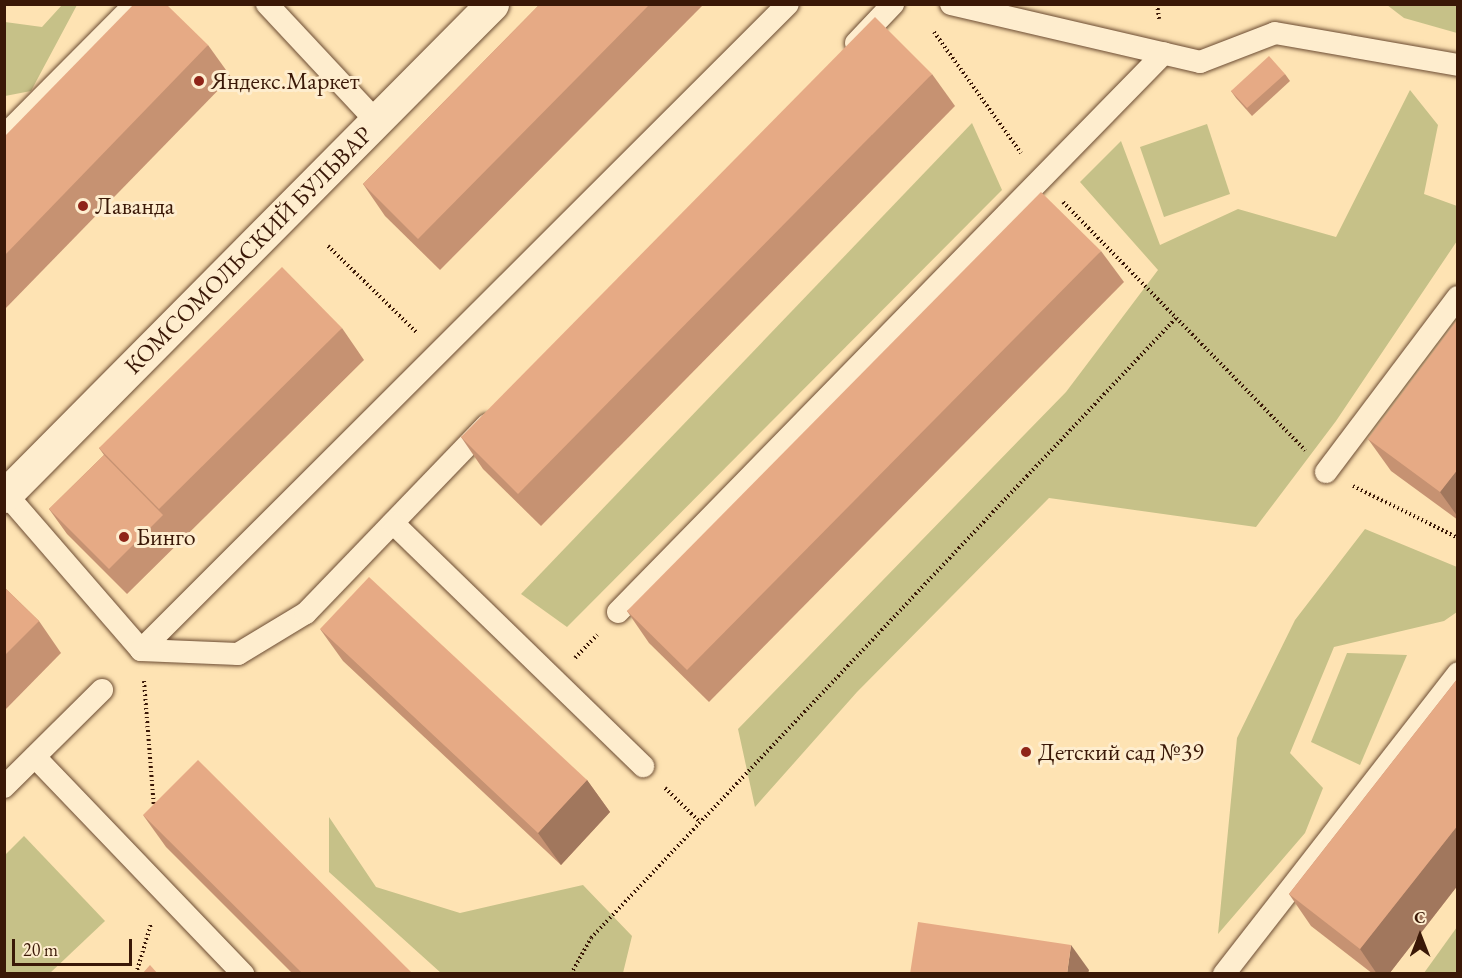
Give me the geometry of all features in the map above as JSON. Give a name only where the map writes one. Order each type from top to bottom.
[{"type":"street","name":"КОМСОМОЛЬСКИЙ БУЛЬВАР","points":[[5,495],[492,4]]},
{"type":"lane","points":[[4,136],[135,4]]},
{"type":"lane","points":[[267,4],[376,121]]},
{"type":"lane","points":[[141,650],[788,4]]},
{"type":"lane","points":[[844,56],[893,4]]},
{"type":"lane","points":[[951,4],[1200,62],[1275,33],[1458,64]]},
{"type":"lane","points":[[618,612],[1164,53]]},
{"type":"lane","points":[[1326,472],[1458,297]]},
{"type":"lane","points":[[5,495],[141,650],[238,654],[306,613],[500,412]]},
{"type":"lane","points":[[393,523],[643,766]]},
{"type":"lane","points":[[1224,974],[1458,673]]},
{"type":"lane","points":[[4,787],[102,690]]},
{"type":"lane","points":[[35,757],[243,974]]},
{"type":"path","points":[[928,24],[1041,179],[1326,472],[1458,538]]},
{"type":"path","points":[[328,246],[438,354]]},
{"type":"path","points":[[571,974],[591,938],[1176,318]]},
{"type":"path","points":[[554,680],[618,612]]},
{"type":"path","points":[[141,650],[155,811]]},
{"type":"path","points":[[643,766],[700,822]]},
{"type":"path","points":[[136,974],[161,891]]},
{"type":"shaded area","points":[[62,5],[77,5],[31,91],[5,96],[5,22],[42,27]]},
{"type":"shaded area","points":[[1387,5],[1457,5],[1457,33],[1404,18]]},
{"type":"shaded area","points":[[1410,90],[1438,125],[1424,194],[1457,206],[1457,241],[1336,421],[1256,527],[1049,498],[857,692],[755,807],[738,729],[1066,392],[1158,270],[1080,182],[1121,141],[1160,245],[1238,209],[1336,237]]},
{"type":"shaded area","points":[[972,123],[1002,190],[567,627],[521,594]]},
{"type":"shaded area","points":[[1207,124],[1230,194],[1164,217],[1140,147]]},
{"type":"shaded area","points":[[1365,529],[1457,567],[1457,612],[1444,621],[1334,647],[1290,753],[1323,788],[1305,833],[1218,934],[1237,738],[1295,620]]},
{"type":"shaded area","points":[[1347,653],[1407,655],[1360,765],[1311,742]]},
{"type":"shaded area","points":[[329,817],[376,887],[460,913],[583,885],[632,936],[623,973],[441,973],[329,872]]},
{"type":"shaded area","points":[[24,836],[105,921],[50,973],[5,973],[5,855]]},
{"type":"shaded area","points":[[1457,927],[1457,973],[1424,973]]},
{"type":"building","points":[[134,4],[166,4],[208,45],[4,256],[4,137]]},
{"type":"building","points":[[540,4],[650,4],[418,239],[363,184]]},
{"type":"building","points":[[875,17],[932,74],[518,494],[461,437]]},
{"type":"building","points":[[1269,56],[1285,74],[1247,108],[1231,91]]},
{"type":"building","points":[[1041,192],[1101,251],[687,670],[627,611]]},
{"type":"building","points":[[282,267],[342,328],[159,509],[99,448]]},
{"type":"building","points":[[1458,319],[1458,469],[1440,492],[1368,439]]},
{"type":"building","points":[[104,455],[163,515],[109,569],[49,509]]},
{"type":"building","points":[[369,577],[587,780],[538,833],[320,629]]},
{"type":"building","points":[[4,587],[39,621],[4,656]]},
{"type":"building","points":[[1458,678],[1458,825],[1360,949],[1289,894]]},
{"type":"building","points":[[198,760],[413,974],[303,974],[143,815]]},
{"type":"building","points":[[918,922],[1071,945],[1067,974],[910,974]]},
{"type":"building","points":[[150,965],[158,974],[142,974]]},
{"type":"place","name":"Яндекс.Маркет","points":[[199,81]]},
{"type":"place","name":"Лаванда","points":[[83,206]]},
{"type":"place","name":"Бинго","points":[[124,537]]},
{"type":"place","name":"Детский сад №39","points":[[1026,752]]}]
